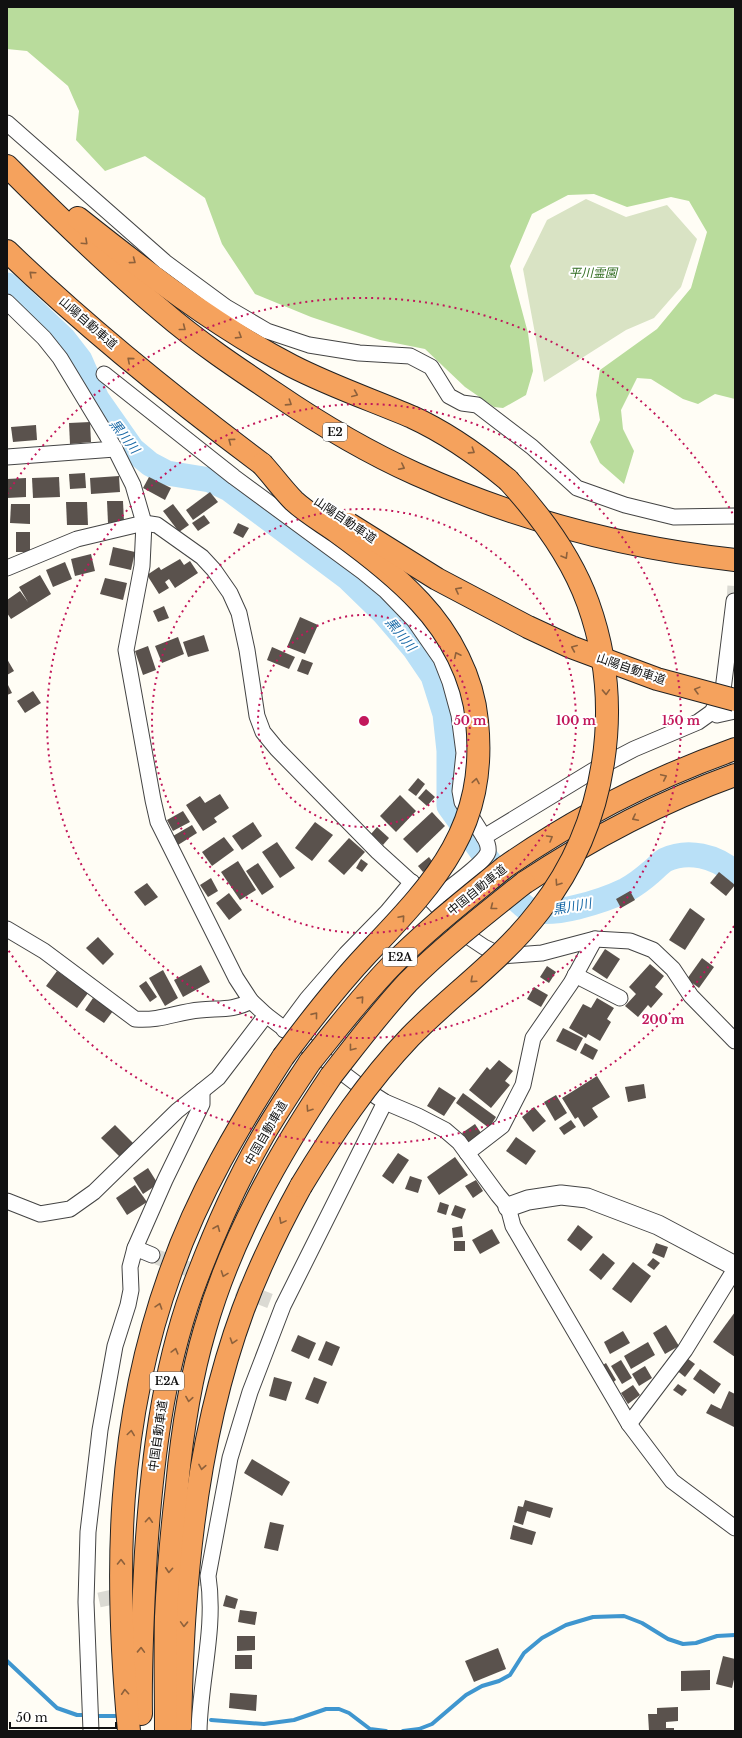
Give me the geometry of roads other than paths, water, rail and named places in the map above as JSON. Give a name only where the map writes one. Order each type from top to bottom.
[{"type":"highway","points":[[7,155],[125,256],[182,298],[218,322],[292,366],[412,418],[450,437],[482,458],[508,480],[531,505],[551,532],[570,565],[588,602],[598,637],[606,684],[607,722],[604,763],[596,799],[583,838],[564,874],[540,910],[511,944],[420,1027],[359,1097],[336,1130],[301,1186],[275,1234],[243,1310],[230,1350],[210,1426],[195,1513],[185,1609],[180,1731]]},
{"type":"highway","name":"E2","points":[[7,166],[88,245],[163,313],[234,366],[318,422],[359,445],[415,474],[535,519],[649,546],[700,556],[735,560]]},
{"type":"highway","name":"山陽自動車道","points":[[8,252],[75,313],[146,374],[204,420],[262,464],[352,526],[437,579],[528,627],[616,665],[657,679],[735,700]]},
{"type":"highway","points":[[129,1731],[120,1603],[121,1525],[126,1465],[132,1418],[142,1371],[154,1322],[171,1270],[192,1220],[218,1165],[243,1120],[283,1057],[339,986],[415,903],[442,867],[461,831],[473,799],[478,770],[479,739],[476,708],[468,681],[457,653],[441,627],[421,602],[398,580],[371,557],[294,501],[262,464]]},
{"type":"highway","name":"中国自動車道","points":[[141,1731],[140,1688],[143,1602],[149,1518],[161,1414],[168,1376],[192,1292],[219,1222],[260,1140],[310,1062],[358,1002],[391,966],[433,927],[505,867],[535,847],[620,798],[671,773],[735,749]]},
{"type":"highway","name":"中国自動車道","points":[[166,1731],[166,1616],[172,1531],[180,1454],[190,1389],[205,1329],[227,1266],[258,1197],[280,1155],[331,1076],[373,1022],[408,983],[439,952],[476,920],[524,884],[599,836],[676,798],[735,775]]},
{"type":"street","points":[[7,123],[166,262],[226,307],[267,331],[309,346],[410,356],[431,367],[449,396],[462,404],[477,405],[532,447],[577,488],[625,505],[674,517],[735,516]]},
{"type":"street","points":[[7,302],[44,338],[60,358],[114,449],[133,485],[144,523],[142,566],[126,650],[153,800],[158,822],[236,978],[251,1001],[266,1015],[357,1084],[385,1102],[418,1116],[445,1130],[459,1142],[508,1207],[514,1226],[629,1424],[672,1481],[735,1528]]},
{"type":"street","points":[[104,374],[234,477],[363,572],[386,591],[414,620],[441,659],[450,682],[459,715],[464,753],[460,791],[462,802],[488,844],[488,853],[480,863],[432,901]]},
{"type":"street","points":[[7,457],[114,449]]},
{"type":"street","points":[[7,568],[77,539],[144,523],[157,525],[202,557],[214,570],[230,593],[239,613],[247,650],[257,716],[263,732],[277,749],[373,847],[432,901],[460,931],[484,947],[502,956],[542,954],[595,939],[630,941],[653,950],[672,969],[691,996],[735,1041]]},
{"type":"street","points":[[484,837],[594,770],[634,749],[698,722],[712,712],[723,690],[733,624],[734,601]]},
{"type":"street","points":[[712,712],[717,715],[735,711]]},
{"type":"street","points":[[284,1030],[307,999],[346,954],[387,912],[412,882]]},
{"type":"street","points":[[7,929],[44,951],[136,1019],[150,1020],[198,1010],[241,1007],[251,1001]]},
{"type":"street","points":[[467,1153],[502,1126],[523,1085],[533,1038],[575,975],[595,939]]},
{"type":"street","points":[[575,975],[620,998]]},
{"type":"street","points":[[7,1201],[40,1214],[70,1209],[94,1192],[177,1111],[218,1078],[266,1015]]},
{"type":"street","points":[[90,1729],[92,1601],[88,1532],[100,1430],[115,1346],[131,1290],[130,1266],[135,1248],[164,1180],[202,1104],[202,1091]]},
{"type":"street","points":[[198,1731],[199,1708],[206,1661],[211,1595],[204,1577],[230,1458],[277,1304],[385,1102]]},
{"type":"street","points":[[508,1207],[528,1200],[561,1194],[587,1198],[658,1225],[690,1240],[735,1267],[685,1350],[629,1424]]},
{"type":"street","points":[[135,1248],[152,1255]]},
{"type":"waterway","name":"黒川川","points":[[7,285],[63,338],[80,360],[97,399],[132,449],[150,464],[167,473],[210,480],[229,489],[348,578],[384,613],[414,648],[433,676],[445,714],[449,751],[449,806],[516,899],[525,907],[538,911],[563,910],[604,899],[633,886],[665,860],[683,855],[702,856],[711,859],[719,862],[735,873]]},
{"type":"waterway","points":[[403,1731],[419,1729],[432,1724],[466,1695],[482,1686],[499,1681],[510,1675],[524,1653],[542,1638],[566,1625],[593,1617],[624,1616],[642,1623],[668,1639],[683,1644],[696,1643],[717,1636],[735,1635]]},
{"type":"waterway","points":[[7,1661],[57,1708],[77,1715],[87,1715]]},
{"type":"waterway","points":[[211,1720],[264,1724],[294,1720],[326,1709],[339,1709],[349,1713],[370,1729],[386,1731]]},
{"type":"waterway","points":[[94,1716],[115,1716]]},
{"type":"tunnel","points":[[734,601],[735,585]]},
{"type":"tunnel","points":[[152,1255],[270,1301]]},
{"type":"tunnel","points":[[99,1600],[201,1578]]},
{"type":"park label","name":"平川霊園","points":[[593,273]]}]
